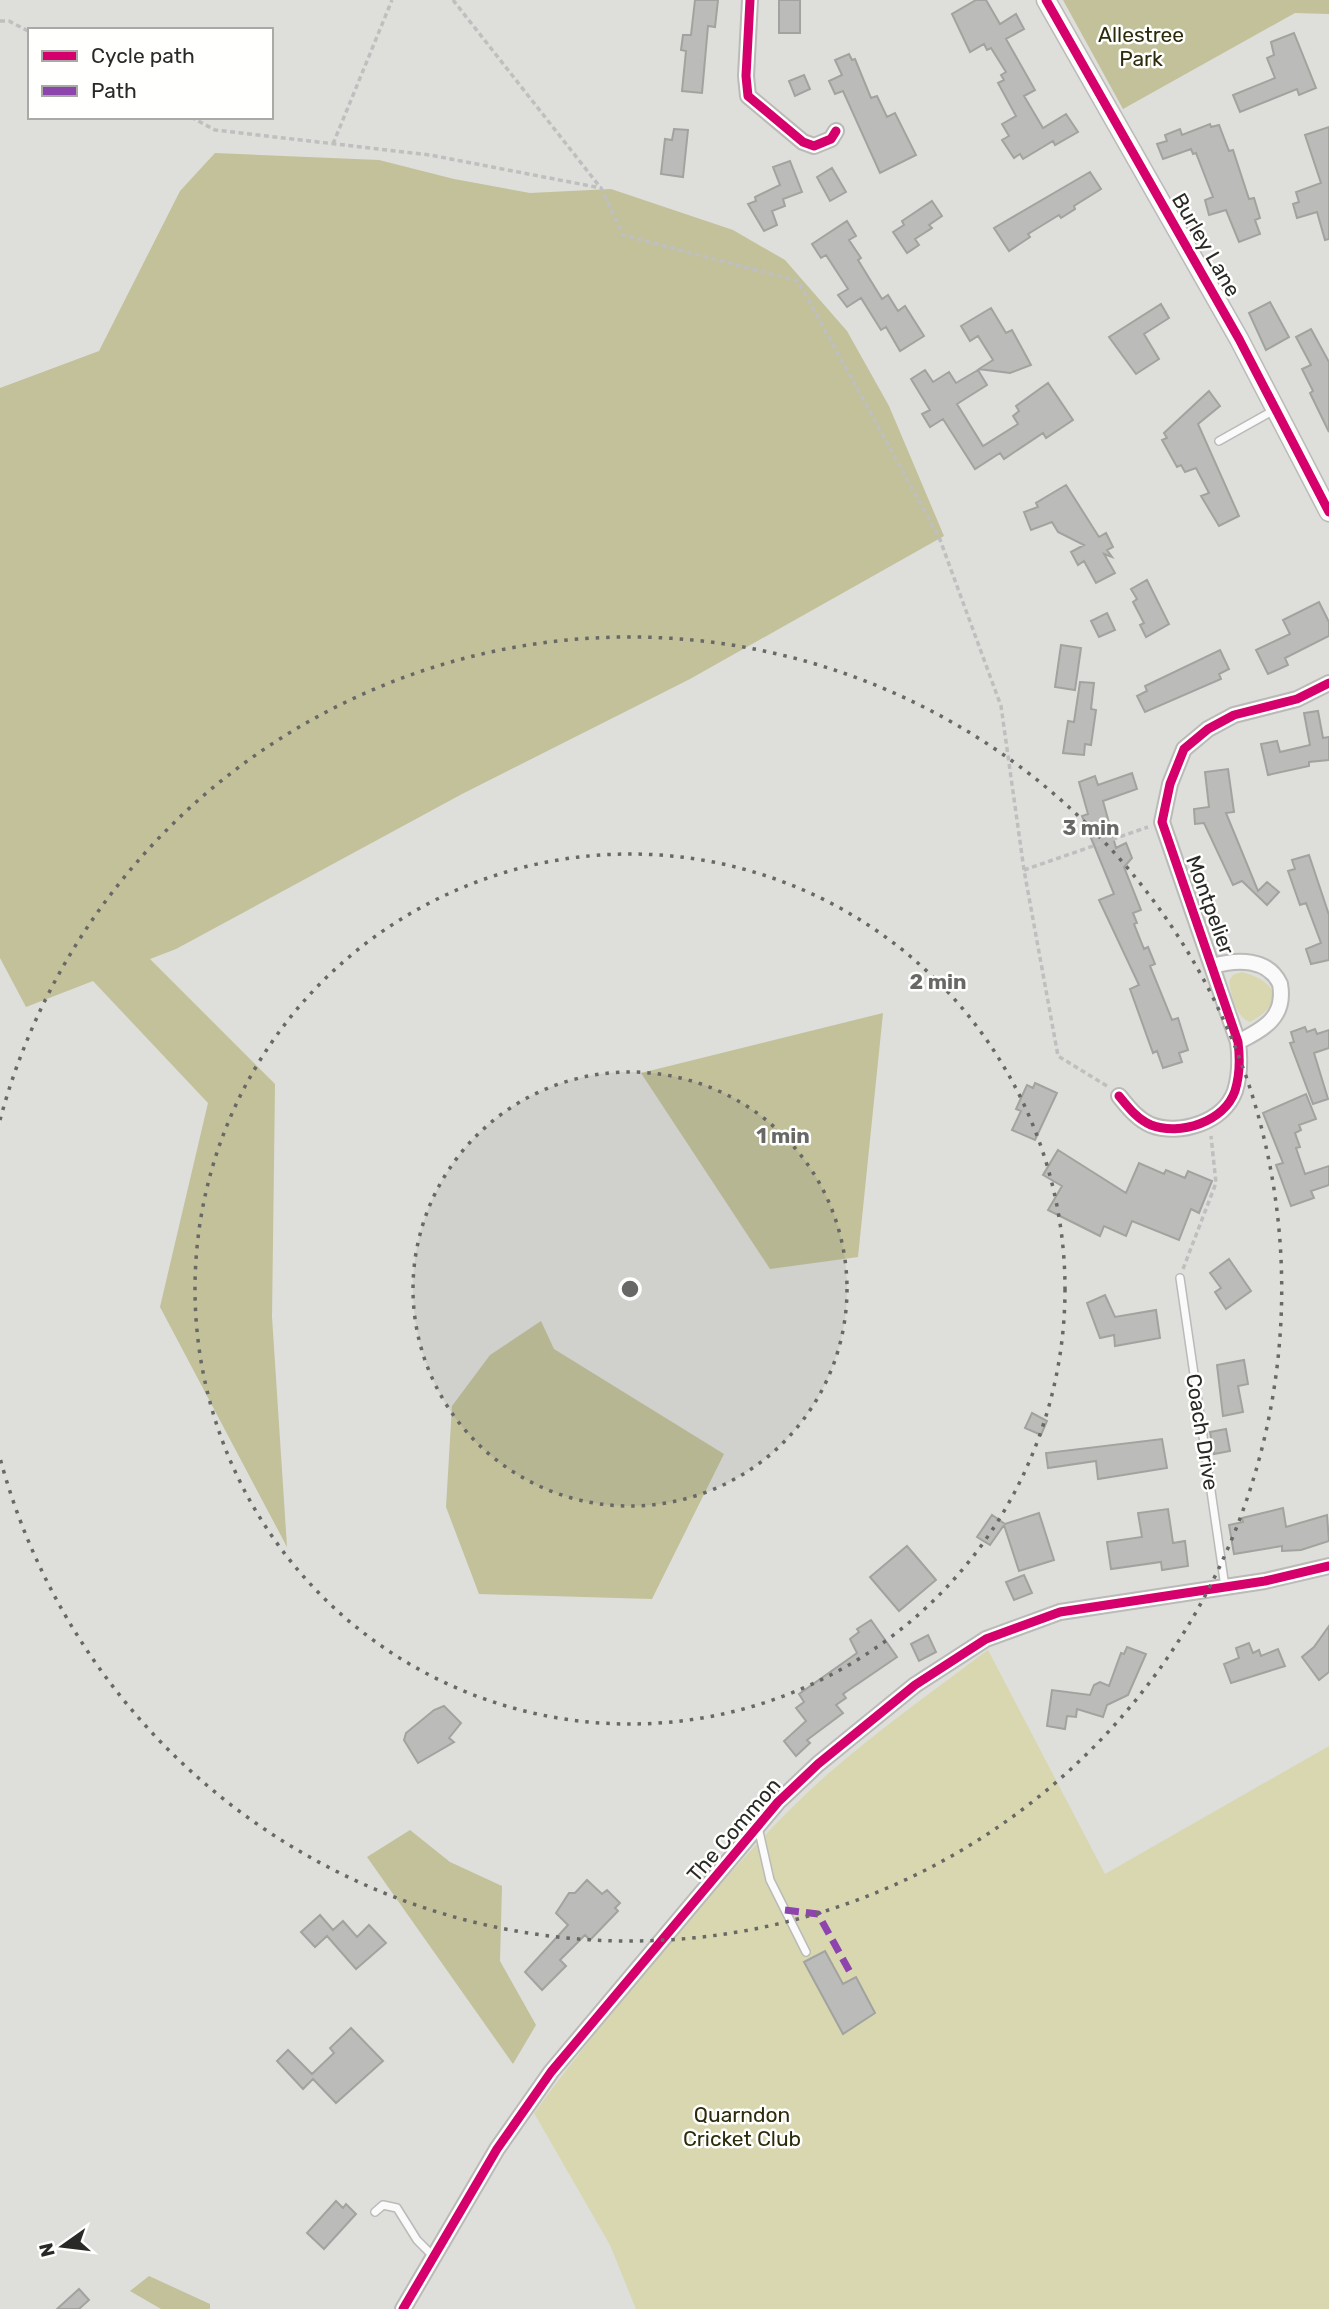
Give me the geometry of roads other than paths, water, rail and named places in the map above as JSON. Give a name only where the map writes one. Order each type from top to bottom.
[{"type":"street","points":[[750,0],[746,76],[748,96],[803,142],[814,146],[831,139],[836,131]]},
{"type":"street","name":"Burley Lane","points":[[1046,0],[1276,408],[1329,512]]},
{"type":"street","name":"Montpelier","points":[[1115,1092],[1140,1119],[1152,1126],[1173,1130],[1209,1121],[1235,1092],[1240,1061],[1238,1042],[1162,822],[1170,784],[1184,749],[1208,729],[1234,715],[1297,699],[1329,684]]},
{"type":"street","name":"Montpelier","points":[[1213,965],[1232,960],[1254,963],[1267,968],[1280,984],[1278,1013],[1264,1029],[1238,1042]]},
{"type":"street","name":"The Common","points":[[403,2309],[497,2149],[551,2073],[778,1802],[877,1714],[986,1639],[1060,1612],[1225,1587],[1329,1566]]},
{"type":"lane","points":[[1219,441],[1276,408]]},
{"type":"lane","name":"Coach Drive","points":[[1180,1278],[1225,1587]]},
{"type":"lane","points":[[758,1827],[770,1880],[806,1952]]},
{"type":"lane","points":[[374,2212],[383,2205],[397,2208],[417,2240],[433,2256]]},
{"type":"park label","name":"Allestree Park","points":[[1141,47]]},
{"type":"park label","name":"Quarndon Cricket Club","points":[[742,2127]]}]
